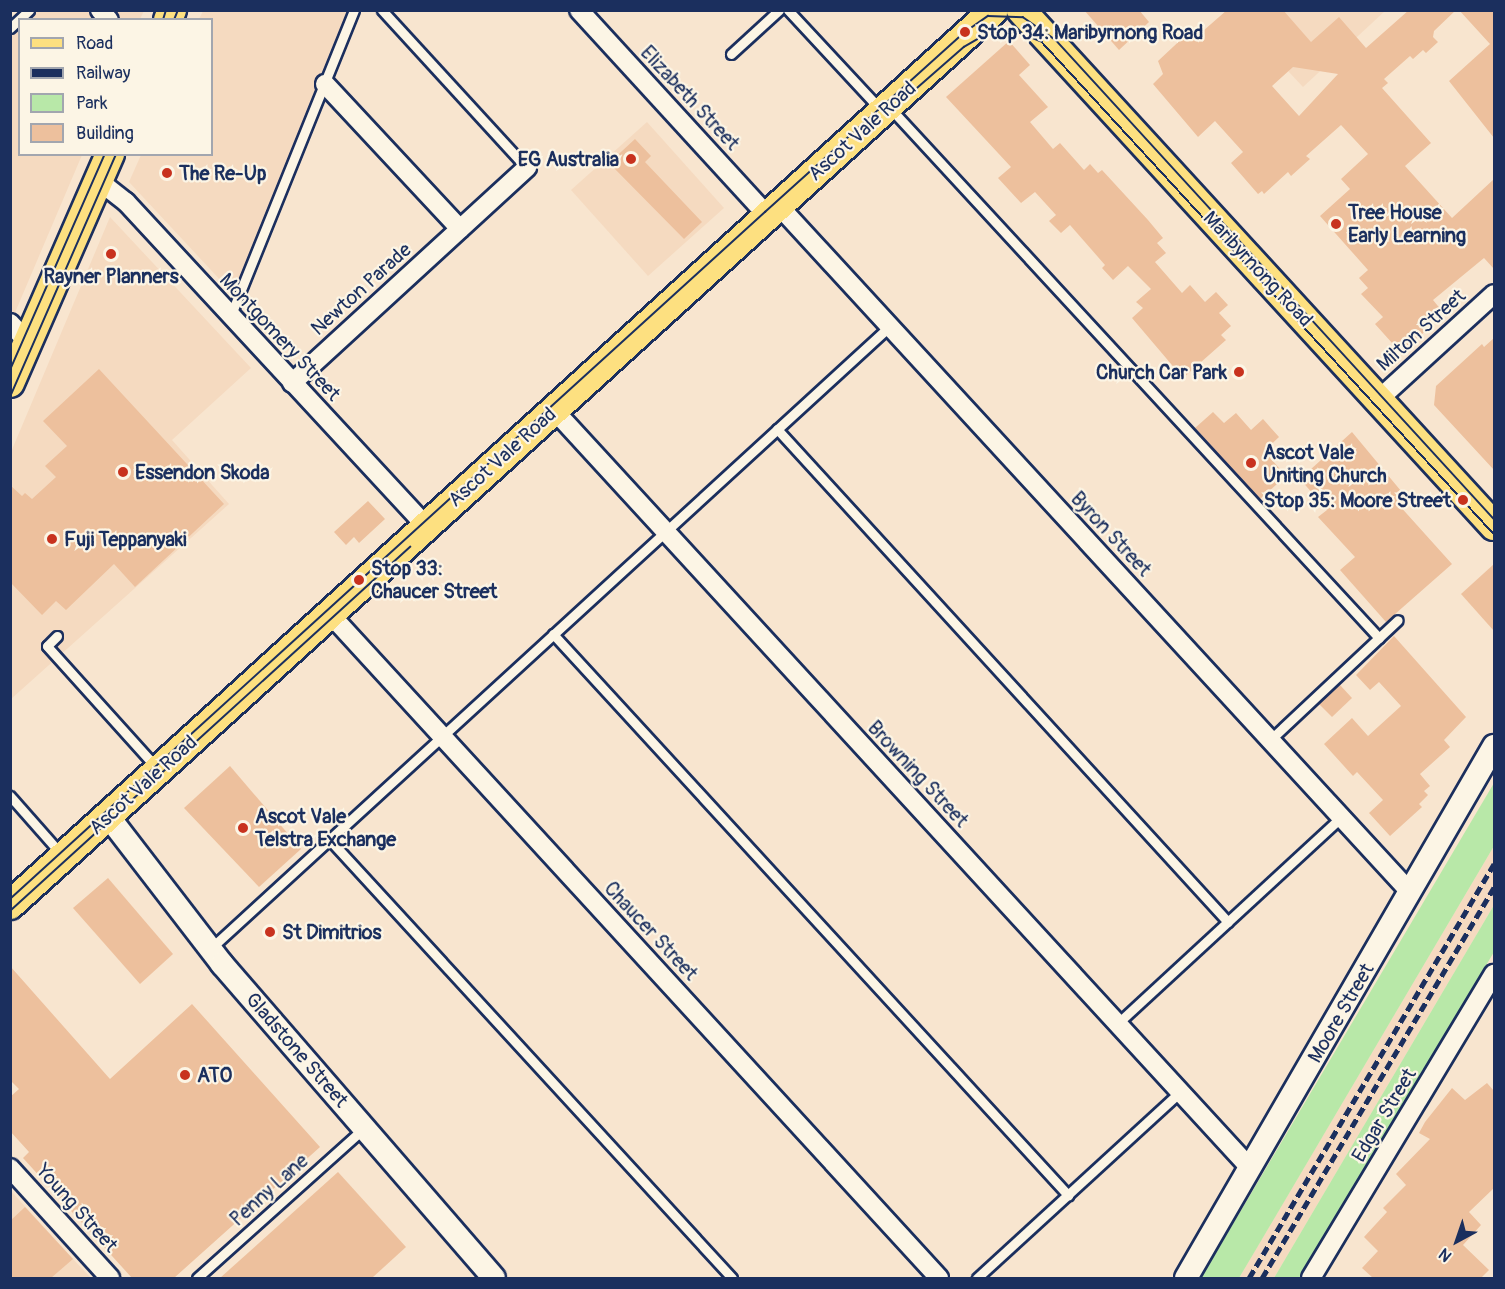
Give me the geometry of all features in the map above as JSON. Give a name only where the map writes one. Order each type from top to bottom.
[{"type":"main road","name":"Ascot Vale Road","points":[[10,905],[159,772],[994,10]]},
{"type":"main road","name":"Maribyrnong Road","points":[[1021,10],[1494,526]]},
{"type":"main road","points":[[10,383],[19,332],[99,181],[109,156]]},
{"type":"street","name":"Elizabeth Street","points":[[579,10],[773,211]]},
{"type":"street","points":[[325,84],[460,229]]},
{"type":"street","name":"Newton Parade","points":[[292,383],[527,168]]},
{"type":"street","name":"Montgomery Street","points":[[99,181],[126,202],[230,317],[426,526]]},
{"type":"street","name":"Byron Street","points":[[773,211],[890,326],[1411,893]]},
{"type":"street","name":"Milton Street","points":[[1378,399],[1494,294]]},
{"type":"street","name":"Browning Street","points":[[554,410],[1250,1168]]},
{"type":"street","name":"Chaucer Street","points":[[330,614],[939,1278]]},
{"type":"street","name":"Moore Street","points":[[1186,1278],[1411,893],[1494,746]]},
{"type":"street","name":"Gladstone Street","points":[[108,816],[210,949],[494,1278]]},
{"type":"street","name":"Edgar Street","points":[[1312,1278],[1489,998],[1494,974]]},
{"type":"street","name":"Young Street","points":[[10,1168],[110,1278]]},
{"type":"lane","points":[[230,317],[354,10]]},
{"type":"lane","points":[[382,10],[527,168]]},
{"type":"lane","points":[[731,54],[779,10]]},
{"type":"lane","points":[[788,10],[885,110],[922,140],[1379,638]]},
{"type":"lane","points":[[210,949],[890,326]]},
{"type":"lane","points":[[777,429],[1228,922]]},
{"type":"lane","points":[[1270,740],[1398,620]]},
{"type":"lane","points":[[553,634],[1068,1195]]},
{"type":"lane","points":[[57,636],[47,646],[159,772]]},
{"type":"lane","points":[[10,796],[63,857]]},
{"type":"lane","points":[[1117,1024],[1341,817]]},
{"type":"lane","points":[[329,839],[732,1278]]},
{"type":"lane","points":[[977,1278],[1180,1092]]},
{"type":"lane","name":"Penny Lane","points":[[197,1278],[364,1128]]},
{"type":"shaded area","points":[[21,11],[144,11],[140,18],[18,18],[18,156],[82,156],[11,322],[11,22]]},
{"type":"shaded area","points":[[203,11],[357,11],[237,298],[129,182],[141,156],[213,156],[213,18],[200,18]]},
{"type":"shaded area","points":[[1232,11],[1385,11],[1303,87]]},
{"type":"shaded area","name":"EG Australia","points":[[647,122],[724,208],[648,276],[571,190]]},
{"type":"shaded area","points":[[110,217],[251,368],[172,440],[229,504],[11,699],[11,452]]},
{"type":"shaded area","points":[[1494,846],[1494,905],[1274,1278],[1239,1278]]},
{"type":"shaded area","points":[[10,1190],[73,1259],[91,1278],[11,1278]]},
{"type":"green space","points":[[1494,783],[1494,846],[1258,1246],[1239,1278],[1201,1278]]},
{"type":"green space","points":[[1494,905],[1494,952],[1300,1278],[1274,1278]]},
{"type":"building","points":[[1084,10],[1139,10],[1149,22],[1119,50]]},
{"type":"building","points":[[1227,10],[1283,10],[1311,42],[1339,17],[1366,48],[1409,10],[1456,10],[1434,31],[1433,37],[1438,42],[1426,53],[1423,50],[1413,59],[1410,56],[1384,79],[1388,83],[1382,88],[1431,143],[1405,166],[1452,218],[1494,179],[1494,269],[1484,258],[1433,300],[1442,311],[1438,314],[1441,317],[1401,353],[1375,324],[1383,317],[1361,294],[1368,288],[1359,278],[1368,270],[1320,216],[1350,189],[1341,179],[1368,154],[1341,125],[1306,156],[1310,159],[1291,176],[1288,172],[1264,194],[1262,191],[1258,194],[1231,163],[1243,152],[1215,121],[1198,137],[1153,84],[1163,74],[1158,61],[1189,32],[1195,38]],"holes":[[[1293,67],[1338,74],[1299,116],[1272,86]]]},
{"type":"building","points":[[1459,10],[1494,10],[1494,138],[1449,81],[1490,44]]},
{"type":"building","points":[[1009,41],[1030,65],[1019,75],[1048,107],[1030,122],[1053,149],[1060,143],[1084,170],[1090,164],[1098,173],[1102,170],[1148,220],[1163,238],[1157,243],[1166,253],[1155,262],[1182,293],[1190,285],[1205,302],[1216,292],[1228,305],[1219,313],[1231,326],[1221,335],[1226,340],[1183,378],[1132,318],[1143,308],[1136,302],[1151,289],[1128,266],[1113,280],[1102,268],[1105,265],[1070,225],[1061,233],[1049,221],[1056,215],[1035,192],[1021,203],[998,178],[1011,167],[946,97]]},
{"type":"building","points":[[635,139],[651,156],[645,162],[702,222],[684,239],[609,163]]},
{"type":"building","points":[[1494,338],[1494,470],[1434,405],[1436,386],[1482,344],[1484,347]]},
{"type":"building","name":"Essendon Skoda","points":[[99,369],[224,504],[135,587],[114,564],[66,610],[56,601],[42,615],[10,582],[10,485],[22,496],[25,493],[32,499],[56,477],[45,466],[67,446],[43,421]]},
{"type":"building","name":"Ascot Vale Uniting Church","points":[[1213,412],[1224,423],[1236,413],[1251,430],[1263,419],[1279,437],[1264,451],[1286,476],[1260,499],[1195,428]]},
{"type":"building","points":[[1352,432],[1406,497],[1398,504],[1452,564],[1386,622],[1340,570],[1355,557],[1318,517],[1327,510],[1300,479]]},
{"type":"building","points":[[368,501],[385,519],[359,543],[354,537],[346,545],[334,532]]},
{"type":"building","points":[[1494,564],[1494,631],[1461,594]]},
{"type":"building","points":[[1394,636],[1466,717],[1444,740],[1450,747],[1420,774],[1430,786],[1424,791],[1428,795],[1419,804],[1422,807],[1390,836],[1369,813],[1383,800],[1357,772],[1353,776],[1324,744],[1352,718],[1368,736],[1401,706],[1379,682],[1370,690],[1356,675]]},
{"type":"building","points":[[1340,685],[1352,698],[1332,717],[1319,704]]},
{"type":"building","name":"Ascot Vale Telstra Exchange","points":[[230,766],[301,849],[259,887],[184,808]]},
{"type":"building","points":[[108,878],[173,954],[140,984],[73,908]]},
{"type":"building","name":"ATO","points":[[10,966],[110,1079],[192,1004],[320,1147],[174,1278],[132,1278],[23,1158],[29,1152],[10,1131],[10,1097],[19,1089],[10,1080]]},
{"type":"building","points":[[1487,1083],[1494,1091],[1494,1188],[1469,1212],[1481,1225],[1463,1245],[1489,1270],[1481,1278],[1373,1278],[1362,1268],[1378,1251],[1364,1237],[1387,1212],[1383,1208],[1406,1185],[1396,1174],[1430,1139],[1419,1133],[1425,1122],[1452,1088],[1465,1100]]},
{"type":"building","points":[[338,1172],[406,1247],[372,1278],[220,1278]]},
{"type":"building","points":[[25,1207],[73,1259],[51,1278],[10,1278],[10,1221]]},
{"type":"tram line","points":[[164,18],[166,10]]},
{"type":"tram line","points":[[175,18],[178,10]]},
{"type":"tram line","points":[[10,899],[765,212],[965,32],[988,16],[1023,17],[1055,39],[1494,519]]},
{"type":"tram line","points":[[917,88],[964,47],[990,32],[1013,30],[1042,42],[1494,534]]},
{"type":"tram line","points":[[10,370],[104,156]]},
{"type":"tram line","points":[[10,397],[115,156]]},
{"type":"tram line","points":[[10,911],[410,547]]},
{"type":"railway","points":[[1249,1278],[1494,864]]},
{"type":"railway","points":[[1262,1278],[1494,887]]},
{"type":"place","name":"Stop 34: Maribyrnong Road","points":[[965,32]]},
{"type":"place","name":"EG Australia","points":[[631,159]]},
{"type":"place","name":"The Re-Up","points":[[167,173]]},
{"type":"place","name":"Tree House Early Learning","points":[[1336,224]]},
{"type":"place","name":"Rayner Planners","points":[[111,254]]},
{"type":"place","name":"Church Car Park","points":[[1239,372]]},
{"type":"place","name":"Ascot Vale Uniting Church","points":[[1251,463]]},
{"type":"place","name":"Essendon Skoda","points":[[123,472]]},
{"type":"place","name":"Stop 35: Moore Street","points":[[1463,500]]},
{"type":"place","name":"Fuji Teppanyaki","points":[[52,539]]},
{"type":"place","name":"Stop 33: Chaucer Street","points":[[359,580]]},
{"type":"place","name":"Ascot Vale Telstra Exchange","points":[[243,828]]},
{"type":"place","name":"St Dimitrios","points":[[270,932]]},
{"type":"place","name":"ATO","points":[[185,1075]]}]
